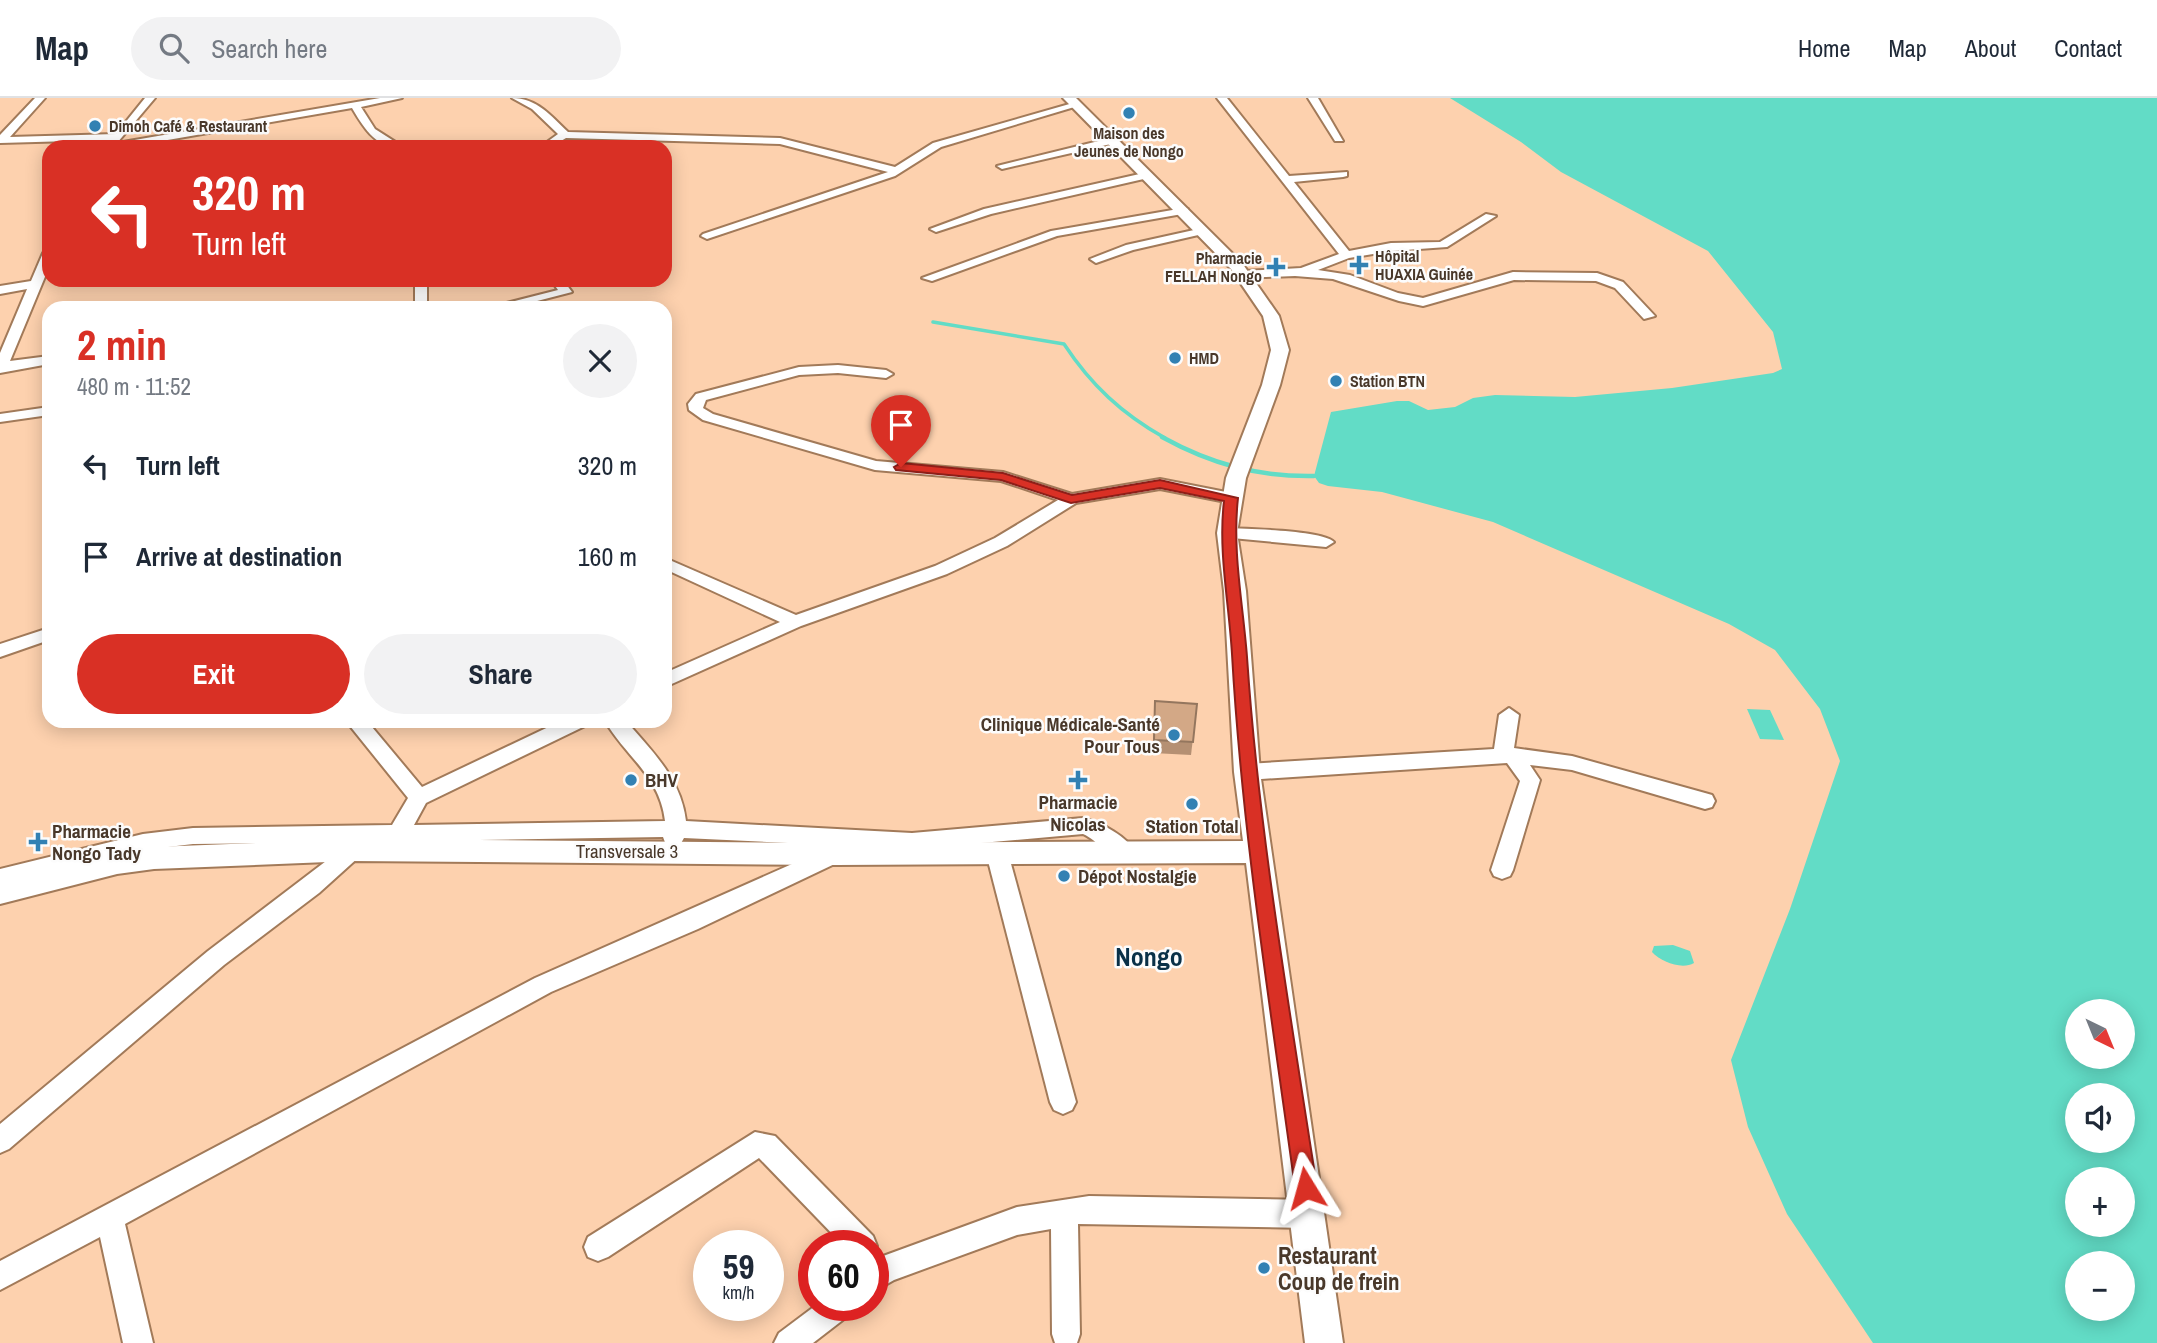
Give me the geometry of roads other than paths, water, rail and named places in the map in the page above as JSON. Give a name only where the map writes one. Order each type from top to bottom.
[{"type":"main road","points":[[1073,101],[1244,275],[1271,316],[1280,350],[1271,385],[1236,479],[1227,533],[1235,591],[1247,772],[1309,1214],[1324,1343]]},
{"type":"main road","name":"Transversale 3","points":[[0,893],[130,861],[352,850],[673,840],[836,854],[1258,852]]},
{"type":"street","points":[[1,140],[40,98]]},
{"type":"street","points":[[115,140],[150,98]]},
{"type":"street","points":[[174,140],[397,98]]},
{"type":"street","points":[[517,98],[535,107],[565,135]]},
{"type":"street","points":[[1223,98],[1346,255]]},
{"type":"street","points":[[1313,98],[1339,139]]},
{"type":"street","points":[[707,236],[846,191],[891,174],[937,145],[1073,101]]},
{"type":"street","points":[[355,105],[371,131],[385,140]]},
{"type":"street","points":[[553,140],[565,135],[780,141],[894,170]]},
{"type":"street","points":[[1,140],[119,137]]},
{"type":"street","points":[[1002,166],[1111,141]]},
{"type":"street","points":[[1287,179],[1343,174]]},
{"type":"street","points":[[936,229],[988,211],[1144,176]]},
{"type":"street","points":[[928,278],[1055,233],[1184,211]]},
{"type":"street","points":[[1306,270],[1346,255],[1391,247],[1443,244],[1490,216]]},
{"type":"street","points":[[1096,259],[1130,247],[1203,231]]},
{"type":"street","points":[[1244,275],[1306,270],[1347,278],[1411,301],[1423,302],[1513,276],[1597,277],[1619,285],[1649,316]]},
{"type":"street","points":[[0,368],[42,276]]},
{"type":"street","points":[[0,290],[37,284]]},
{"type":"street","points":[[525,301],[566,292],[562,287]]},
{"type":"street","points":[[0,368],[42,361]]},
{"type":"street","points":[[886,374],[838,369],[799,371],[701,397],[695,404],[696,410],[708,417],[875,465],[1003,477],[1071,499]]},
{"type":"street","points":[[0,418],[42,412]]},
{"type":"street","points":[[672,678],[795,622],[941,569],[1000,542],[1071,499],[1160,484],[1236,479]]},
{"type":"street","points":[[1227,533],[1275,535],[1326,542]]},
{"type":"street","points":[[672,566],[795,622]]},
{"type":"street","points":[[0,652],[42,637]]},
{"type":"street","points":[[1502,870],[1530,780],[1508,755],[1509,715]]},
{"type":"street","points":[[362,728],[419,797]]},
{"type":"street","points":[[398,833],[419,797],[563,728]]},
{"type":"street","points":[[621,728],[664,779],[673,795],[673,840]]},
{"type":"street","points":[[1247,772],[1508,755],[1572,763],[1705,801]]},
{"type":"street","points":[[0,878],[143,842],[192,836],[398,833],[673,840],[912,841],[1083,826],[1094,829],[1126,854]]},
{"type":"street","points":[[0,1140],[216,958],[311,887],[352,850]]},
{"type":"street","points":[[997,853],[1063,1102]]},
{"type":"street","points":[[0,1276],[542,985],[690,922],[836,854]]},
{"type":"street","points":[[598,1247],[755,1145],[766,1145],[848,1230]]},
{"type":"street","points":[[889,1264],[1017,1221],[1089,1209],[1309,1214]]},
{"type":"street","points":[[1064,1213],[1066,1334]]},
{"type":"street","points":[[110,1219],[138,1343]]},
{"type":"street","points":[[789,1343],[818,1321]]},
{"type":"water","points":[[1450,98],[2157,98],[2157,1343],[1873,1343],[1787,1214],[1748,1127],[1731,1060],[1790,909],[1840,761],[1820,709],[1775,650],[1729,624],[1493,522],[1382,492],[1328,486],[1319,483],[1314,476],[1331,412],[1397,401],[1409,401],[1428,410],[1455,407],[1473,398],[1495,395],[1575,397],[1672,388],[1773,373],[1782,369],[1773,332],[1708,251],[1561,172],[1521,142]]},
{"type":"water","points":[[1747,709],[1770,710],[1784,740],[1760,739]]},
{"type":"water","points":[[1673,945],[1690,951],[1694,963],[1684,966],[1672,964],[1652,952],[1654,946]]},
{"type":"waterway","points":[[933,322],[1064,344],[1085,373],[1108,397],[1121,409],[1165,438]]},
{"type":"waterway","points":[[1162,437],[1199,455],[1235,467],[1274,474],[1314,476]]},
{"type":"place","name":"Maison des Jeunes de Nongo","points":[[1129,113]]},
{"type":"place","name":"Dimoh Café & Restaurant","points":[[95,126]]},
{"type":"place","name":"Hôpital HUAXIA Guinée","points":[[1359,265]]},
{"type":"place","name":"Pharmacie FELLAH Nongo","points":[[1276,267]]},
{"type":"place","name":"HMD","points":[[1175,358]]},
{"type":"place","name":"Station BTN","points":[[1336,381]]},
{"type":"place","name":"Clinique Médicale-Santé Pour Tous","points":[[1174,735]]},
{"type":"place","name":"BHV","points":[[631,780]]},
{"type":"place","name":"Pharmacie Nicolas","points":[[1078,780]]},
{"type":"place","name":"Station Total","points":[[1192,804]]},
{"type":"place","name":"Pharmacie Nongo Tady","points":[[38,842]]},
{"type":"place","name":"Dépot Nostalgie","points":[[1064,876]]},
{"type":"place","name":"Restaurant Coup de frein","points":[[1264,1268]]},
{"type":"district","name":"Nongo","points":[[1149,956]]}]
